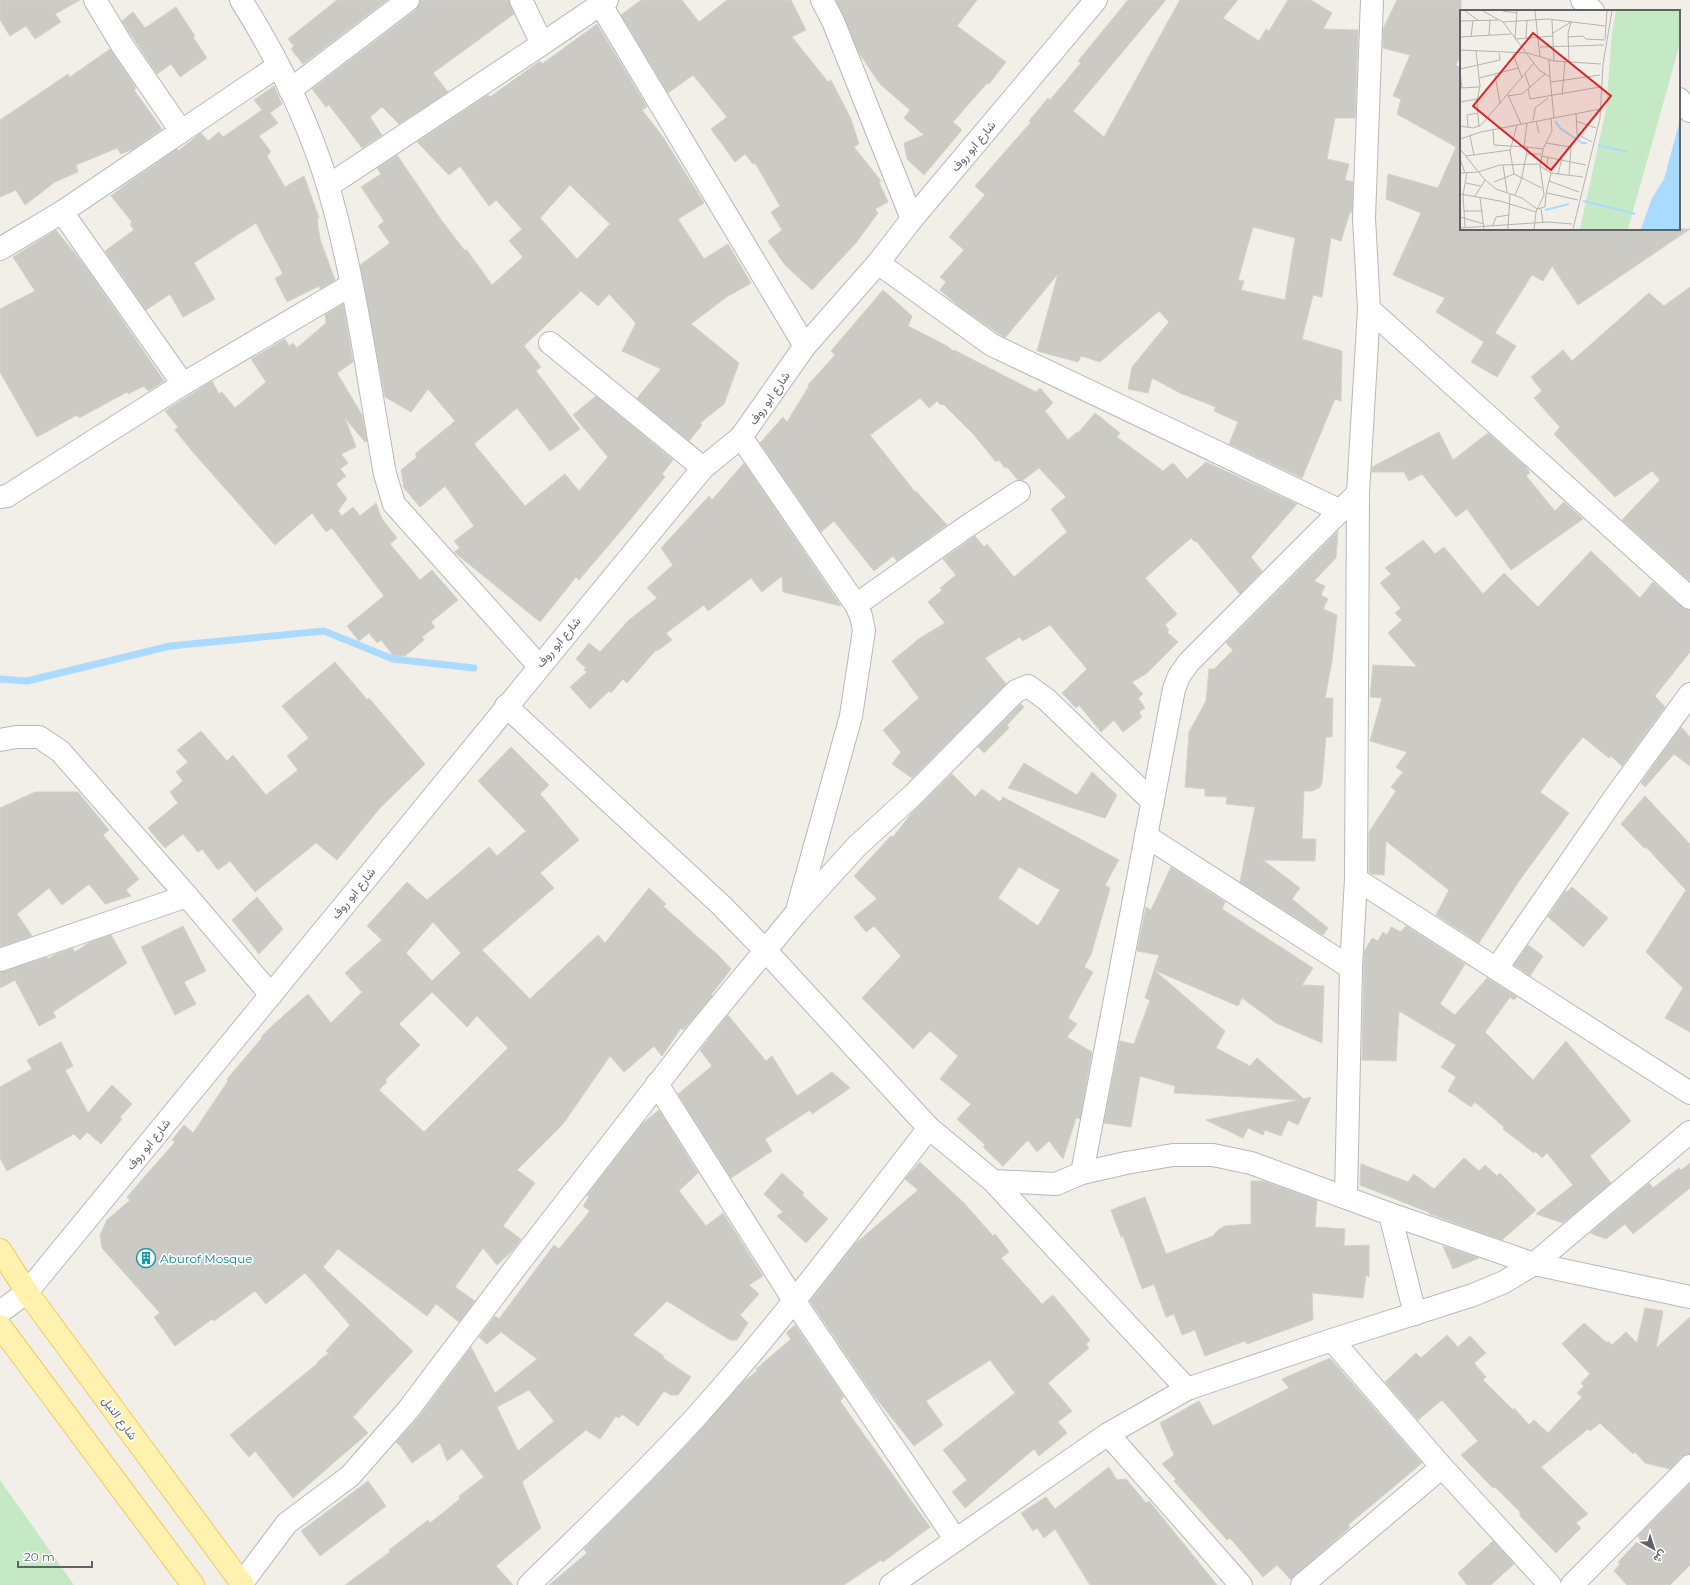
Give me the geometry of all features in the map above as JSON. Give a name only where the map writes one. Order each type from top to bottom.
[{"type":"main road","name":"شارع النيل","points":[[0,1250],[27,1292],[243,1584]]},
{"type":"main road","points":[[0,1326],[193,1585]]},
{"type":"street","points":[[95,0],[122,46],[181,131]]},
{"type":"street","points":[[241,0],[290,90],[328,186],[351,285],[385,474],[394,504],[539,666]]},
{"type":"street","points":[[290,90],[408,0]]},
{"type":"street","points":[[522,0],[542,44]]},
{"type":"street","points":[[822,0],[833,21],[912,219]]},
{"type":"street","name":"شارع ابو روف","points":[[0,1312],[27,1292],[506,706],[703,468],[741,437],[806,346],[878,262],[912,219],[1096,0]]},
{"type":"street","points":[[1346,1197],[1351,968],[1356,879],[1358,493],[1369,309],[1364,218],[1372,0]]},
{"type":"street","points":[[1582,0],[1592,10]]},
{"type":"street","points":[[328,186],[604,2],[806,346]]},
{"type":"street","points":[[0,249],[62,212],[278,66]]},
{"type":"street","points":[[1680,101],[1690,111]]},
{"type":"street","points":[[62,212],[183,384]]},
{"type":"street","points":[[878,262],[992,345],[1341,511]]},
{"type":"street","points":[[0,497],[7,496],[183,384],[351,285]]},
{"type":"street","points":[[1369,309],[1690,598]]},
{"type":"street","points":[[550,343],[703,468]]},
{"type":"street","points":[[741,437],[856,605],[861,616],[864,630],[850,716],[797,912]]},
{"type":"street","points":[[856,605],[966,527],[1019,492]]},
{"type":"street","points":[[1082,1173],[1174,689],[1179,676],[1189,662],[1358,493]]},
{"type":"street","points":[[243,1584],[287,1523],[350,1476],[408,1410],[657,1084],[797,912],[856,846],[914,794],[1016,691],[1028,686],[1046,699],[1152,802]]},
{"type":"street","points":[[1497,968],[1615,797],[1690,694]]},
{"type":"street","points":[[506,706],[721,905],[765,950],[929,1128],[993,1181],[1187,1389]]},
{"type":"street","points":[[0,740],[16,737],[39,737],[60,751],[187,896],[271,995]]},
{"type":"street","points":[[1146,836],[1351,968]]},
{"type":"street","points":[[1356,879],[1690,1093]]},
{"type":"street","points":[[0,960],[187,896]]},
{"type":"street","points":[[657,1084],[795,1302],[956,1540]]},
{"type":"street","points":[[529,1585],[632,1484],[694,1419],[795,1302],[929,1128]]},
{"type":"street","points":[[894,1584],[1108,1434],[1187,1389],[1332,1340],[1473,1295],[1504,1282],[1534,1264],[1690,1132]]},
{"type":"street","points":[[993,1181],[1056,1184],[1082,1173],[1126,1163],[1173,1155],[1213,1155],[1251,1162],[1390,1214],[1534,1264],[1690,1296]]},
{"type":"street","points":[[1390,1214],[1415,1314]]},
{"type":"street","points":[[1332,1340],[1442,1467],[1550,1585]]},
{"type":"street","points":[[1108,1434],[1241,1585]]},
{"type":"street","points":[[1572,1585],[1690,1466]]},
{"type":"street","points":[[1302,1585],[1442,1467]]},
{"type":"green space","points":[[0,1480],[74,1585],[0,1585]]},
{"type":"building","points":[[0,0],[80,0],[55,14],[61,22],[35,39],[26,26],[10,36],[0,20]]},
{"type":"building","points":[[337,0],[387,0],[303,64],[291,49],[294,46],[288,39]]},
{"type":"building","points":[[420,0],[509,0],[514,14],[433,73],[448,92],[399,124],[382,107],[370,117],[382,135],[362,148],[329,105],[326,107],[312,89],[416,10]]},
{"type":"building","points":[[641,0],[682,0],[699,22],[727,0],[791,0],[806,30],[792,37],[828,82],[831,80],[851,119],[859,144],[854,147],[881,181],[879,182],[888,202],[875,209],[878,213],[855,244],[812,290],[785,265],[768,241],[782,230],[771,212],[780,206],[755,163],[753,164],[745,154],[735,162],[711,129],[727,117],[693,75],[668,93],[621,15]]},
{"type":"building","points":[[836,0],[977,0],[957,26],[1006,62],[989,84],[987,83],[953,122],[962,130],[924,175],[907,159],[904,143],[924,135],[904,118],[910,110],[880,84],[859,53]]},
{"type":"building","points":[[1128,0],[1166,0],[1073,111],[1104,137],[1180,0],[1238,0],[1223,18],[1259,41],[1266,29],[1269,31],[1288,0],[1311,0],[1332,13],[1323,29],[1358,30],[1355,118],[1335,118],[1327,159],[1349,164],[1345,180],[1353,182],[1352,213],[1350,212],[1341,241],[1331,238],[1322,297],[1313,295],[1302,339],[1342,351],[1341,401],[1335,399],[1302,478],[1229,444],[1238,422],[1214,411],[1216,407],[1180,393],[1152,378],[1148,393],[1128,389],[1132,367],[1169,322],[1159,311],[1100,362],[1081,356],[1078,362],[1037,351],[1058,274],[1005,338],[960,307],[940,290],[946,282],[940,277],[964,250],[949,237],[985,195],[975,186],[1031,122],[1029,121],[1048,98],[1050,100],[1081,63],[1078,61]],"holes":[[[1253,227],[1295,238],[1285,300],[1241,290],[1244,281],[1238,280]]]},
{"type":"building","points":[[1397,0],[1461,0],[1460,55],[1456,65],[1460,67],[1460,230],[1690,229],[1578,305],[1552,266],[1543,281],[1532,275],[1495,333],[1516,346],[1497,377],[1471,362],[1484,342],[1436,312],[1445,298],[1393,275],[1421,213],[1386,199],[1388,174],[1438,188],[1456,147],[1397,114],[1401,99],[1393,96],[1410,55],[1383,48],[1383,29]]},
{"type":"building","points":[[176,7],[207,58],[180,77],[171,64],[157,74],[122,21],[133,12],[145,28]]},
{"type":"building","points":[[597,24],[647,107],[642,110],[663,137],[704,203],[678,219],[704,259],[728,244],[751,283],[725,298],[691,324],[739,363],[724,404],[700,423],[702,425],[689,441],[637,398],[661,369],[622,351],[636,323],[609,294],[598,306],[581,291],[524,346],[541,367],[536,371],[580,429],[550,451],[517,408],[474,444],[525,506],[565,474],[579,491],[608,457],[573,415],[596,396],[673,460],[662,474],[665,477],[625,526],[579,580],[576,577],[540,622],[454,552],[460,548],[454,541],[474,526],[445,486],[420,507],[404,488],[401,470],[417,457],[415,454],[455,421],[428,389],[411,412],[385,397],[360,265],[390,243],[378,226],[384,221],[361,187],[381,174],[377,168],[397,155],[442,221],[465,251],[466,249],[492,285],[523,257],[509,241],[522,229],[496,200],[489,206],[460,166],[449,175],[417,142],[488,95],[490,97],[540,61],[542,64]],"holes":[[[570,185],[610,224],[577,259],[540,218]]]},
{"type":"building","points":[[110,49],[136,88],[134,90],[162,129],[133,149],[121,154],[117,148],[76,165],[78,172],[55,182],[25,205],[16,190],[0,197],[0,120],[68,74],[70,77]]},
{"type":"building","points":[[274,86],[282,104],[270,113],[278,123],[259,136],[271,152],[267,156],[285,187],[304,176],[319,218],[317,219],[320,239],[335,280],[320,289],[319,286],[287,302],[275,278],[283,274],[256,223],[194,263],[215,299],[183,317],[170,294],[146,310],[105,251],[134,230],[130,224],[132,222],[111,196],[177,149],[178,151],[201,133],[208,141],[219,132],[223,137],[262,110],[254,100]]},
{"type":"building","points":[[56,230],[85,266],[164,381],[148,391],[144,386],[128,394],[127,392],[79,418],[77,415],[37,437],[0,372],[0,309],[35,291],[13,257]]},
{"type":"building","points":[[1690,287],[1690,581],[1622,520],[1660,480],[1652,471],[1615,497],[1554,434],[1560,427],[1534,398],[1542,391],[1531,377],[1563,350],[1572,361],[1649,293],[1664,306]]},
{"type":"building","points":[[883,290],[912,316],[908,326],[947,346],[953,351],[954,350],[1036,392],[1040,388],[1053,403],[1045,411],[1068,440],[1077,432],[1078,433],[1095,413],[1120,433],[1117,437],[1163,471],[1173,463],[1187,479],[1206,462],[1297,504],[1251,557],[1262,571],[1240,594],[1196,541],[1195,542],[1191,538],[1145,578],[1177,614],[1165,625],[1169,630],[1167,632],[1178,642],[1146,674],[1132,682],[1143,694],[1138,698],[1145,708],[1139,712],[1142,717],[1123,732],[1114,720],[1101,732],[1079,705],[1076,708],[1062,693],[1087,669],[1050,625],[1023,641],[1020,637],[985,658],[1006,684],[912,778],[892,764],[901,752],[883,730],[919,698],[892,661],[920,638],[945,623],[928,602],[942,590],[940,588],[956,575],[943,559],[975,536],[984,547],[987,544],[1014,577],[1067,532],[1051,509],[1066,497],[1039,468],[1023,480],[1018,480],[999,460],[996,462],[974,435],[943,404],[941,405],[937,401],[929,408],[920,398],[870,435],[915,492],[916,491],[947,525],[897,561],[893,556],[874,571],[834,521],[821,532],[760,443],[783,417],[787,422],[809,386],[808,385],[835,355],[831,351]]},
{"type":"building","points":[[343,304],[353,362],[337,373],[362,415],[367,441],[365,442],[345,418],[356,447],[341,454],[348,463],[340,469],[346,476],[336,484],[347,499],[338,511],[342,516],[353,507],[360,516],[376,503],[382,519],[397,538],[390,544],[420,580],[432,570],[458,600],[431,622],[435,627],[422,637],[424,640],[405,656],[393,655],[381,640],[377,643],[369,633],[359,641],[347,626],[384,596],[332,528],[326,532],[312,513],[275,545],[192,451],[175,430],[178,427],[165,411],[212,381],[219,394],[222,392],[235,408],[266,382],[251,359],[285,339],[289,346],[293,343],[297,348],[326,323],[325,315]]},
{"type":"building","points":[[1439,432],[1453,460],[1488,433],[1525,466],[1530,473],[1526,476],[1555,511],[1564,502],[1583,519],[1511,570],[1467,509],[1456,517],[1422,474],[1409,481],[1404,472],[1372,472],[1372,467]]},
{"type":"building","points":[[744,463],[841,606],[783,592],[782,576],[762,592],[751,578],[708,611],[704,605],[666,633],[672,640],[657,651],[656,650],[627,683],[623,679],[611,693],[609,691],[590,709],[570,687],[587,672],[584,670],[586,668],[576,659],[589,643],[600,652],[629,620],[657,598],[647,588],[673,565],[661,548],[709,496],[712,500]]},
{"type":"building","points":[[1338,531],[1336,558],[1314,581],[1325,586],[1321,595],[1328,599],[1323,609],[1337,615],[1332,661],[1325,698],[1333,698],[1332,737],[1326,737],[1322,783],[1319,788],[1312,791],[1304,791],[1302,839],[1316,839],[1315,861],[1263,860],[1300,888],[1292,899],[1328,928],[1323,935],[1240,882],[1255,807],[1226,804],[1227,797],[1205,796],[1205,789],[1185,787],[1189,732],[1206,701],[1209,669],[1214,669],[1233,650],[1226,643]]},
{"type":"building","points":[[1423,540],[1435,554],[1444,547],[1483,594],[1504,573],[1538,607],[1591,551],[1640,598],[1653,582],[1682,607],[1690,610],[1690,652],[1655,696],[1665,707],[1622,766],[1611,756],[1609,758],[1583,737],[1564,760],[1540,792],[1569,813],[1519,881],[1479,943],[1436,915],[1449,890],[1386,841],[1384,875],[1372,874],[1369,872],[1369,832],[1396,791],[1391,787],[1403,772],[1396,767],[1407,752],[1370,741],[1382,698],[1370,697],[1373,665],[1417,667],[1388,633],[1402,620],[1395,613],[1401,608],[1380,583],[1391,574],[1385,568]]},
{"type":"building","points":[[335,662],[367,700],[369,698],[425,764],[380,808],[337,860],[316,843],[255,892],[230,861],[218,870],[202,849],[198,852],[183,834],[165,848],[148,828],[178,803],[170,792],[183,781],[176,772],[188,762],[177,750],[201,731],[227,761],[233,755],[266,795],[298,770],[287,756],[309,738],[282,706]]},
{"type":"building","points":[[1021,704],[1024,707],[1007,725],[1009,728],[984,753],[978,747]]},
{"type":"building","points":[[1681,727],[1690,737],[1690,766],[1674,754],[1645,787],[1641,783]]},
{"type":"building","points":[[511,747],[549,785],[540,794],[579,840],[540,873],[554,888],[482,950],[530,999],[598,935],[605,943],[649,888],[666,904],[663,906],[719,956],[731,969],[711,995],[712,996],[683,1030],[681,1028],[662,1056],[654,1046],[624,1072],[610,1056],[563,1124],[517,1170],[535,1183],[503,1226],[521,1239],[512,1251],[497,1265],[483,1248],[455,1287],[475,1301],[459,1322],[436,1304],[427,1316],[338,1249],[323,1267],[413,1351],[353,1417],[368,1433],[293,1498],[255,1451],[249,1457],[230,1435],[329,1353],[326,1351],[350,1325],[305,1273],[266,1304],[255,1291],[214,1321],[212,1319],[175,1346],[154,1317],[160,1313],[102,1248],[100,1235],[107,1220],[130,1200],[127,1197],[175,1142],[172,1140],[184,1125],[193,1133],[228,1081],[227,1079],[262,1038],[261,1037],[273,1025],[308,994],[331,1023],[362,992],[345,973],[382,940],[367,926],[407,882],[427,900],[489,847],[497,856],[526,831],[478,781]],"holes":[[[433,922],[461,953],[432,981],[406,953]],[[432,992],[467,1027],[477,1016],[508,1048],[424,1132],[379,1090],[387,1082],[385,1080],[420,1045],[399,1024]]]},
{"type":"building","points":[[1024,763],[1077,795],[1092,772],[1117,795],[1105,818],[1008,788]]},
{"type":"building","points":[[952,774],[975,797],[982,789],[1000,802],[1003,797],[1119,860],[1105,885],[1110,888],[1091,955],[1084,967],[1093,972],[1068,1018],[1077,1024],[1067,1037],[1092,1052],[1080,1119],[1076,1118],[1063,1159],[1049,1141],[1037,1152],[1028,1140],[1003,1166],[983,1147],[985,1145],[957,1119],[971,1104],[940,1079],[958,1056],[930,1031],[913,1049],[862,998],[901,956],[874,926],[866,932],[854,917],[877,899],[854,876],[891,836],[893,837],[911,814]],"holes":[[[1019,867],[1060,890],[1038,926],[998,898]]]},
{"type":"building","points":[[35,792],[78,792],[109,830],[103,835],[139,879],[126,890],[131,896],[105,904],[89,884],[62,905],[49,888],[17,914],[32,936],[0,947],[0,808]]},
{"type":"building","points":[[1645,796],[1690,844],[1690,1032],[1665,1018],[1683,988],[1646,952],[1686,890],[1646,847],[1644,848],[1621,824]]},
{"type":"building","points":[[1171,867],[1225,902],[1222,909],[1313,968],[1302,985],[1324,986],[1322,1043],[1276,1023],[1242,998],[1238,1006],[1154,970],[1159,955],[1137,951],[1146,907],[1151,910]]},
{"type":"building","points":[[1572,887],[1608,918],[1583,947],[1548,917],[1565,891],[1567,892]]},
{"type":"building","points":[[257,897],[283,929],[259,954],[232,920]]},
{"type":"building","points":[[183,926],[206,971],[184,982],[196,1004],[175,1015],[141,947]]},
{"type":"building","points":[[1406,926],[1465,964],[1440,1004],[1455,1015],[1487,978],[1517,997],[1514,1000],[1510,997],[1485,1032],[1533,1080],[1566,1041],[1631,1121],[1590,1156],[1611,1183],[1563,1223],[1536,1214],[1573,1185],[1547,1153],[1542,1158],[1535,1151],[1534,1153],[1503,1129],[1504,1127],[1475,1102],[1471,1107],[1448,1091],[1456,1077],[1441,1067],[1456,1045],[1399,1011],[1396,1061],[1362,1060],[1364,952],[1372,938],[1378,941],[1383,932],[1387,935],[1391,927],[1401,932]]},
{"type":"building","points":[[111,935],[127,963],[53,1012],[56,1017],[39,1026],[15,980],[0,988],[0,972],[47,957],[48,959],[72,948],[75,952],[90,942]]},
{"type":"building","points":[[1528,945],[1543,956],[1530,976],[1514,965]]},
{"type":"building","points":[[1154,970],[1225,1031],[1216,1048],[1250,1066],[1257,1058],[1304,1099],[1311,1097],[1298,1125],[1288,1120],[1281,1136],[1265,1130],[1263,1135],[1248,1128],[1243,1138],[1206,1120],[1299,1100],[1174,1093],[1175,1086],[1140,1076],[1131,1127],[1104,1123],[1120,1041],[1134,1044],[1150,1000],[1145,998]]},
{"type":"building","points":[[728,1015],[766,1061],[772,1056],[797,1096],[832,1072],[850,1088],[812,1114],[810,1110],[765,1139],[772,1151],[731,1178],[678,1094],[712,1066],[700,1050]]},
{"type":"building","points":[[61,1042],[73,1066],[65,1070],[88,1113],[112,1085],[132,1104],[120,1117],[122,1119],[101,1144],[87,1132],[80,1140],[74,1134],[7,1171],[0,1158],[0,1087],[32,1069],[27,1060]]},
{"type":"building","points":[[659,1110],[698,1173],[679,1191],[706,1226],[723,1213],[763,1276],[749,1285],[759,1294],[740,1315],[748,1323],[737,1340],[730,1340],[667,1301],[633,1335],[691,1377],[678,1395],[671,1395],[664,1391],[638,1426],[622,1414],[619,1418],[616,1416],[600,1439],[586,1430],[522,1482],[541,1528],[496,1566],[513,1585],[345,1585],[390,1552],[389,1550],[428,1520],[430,1523],[460,1499],[459,1496],[484,1477],[462,1449],[447,1461],[440,1443],[412,1463],[396,1442],[418,1418],[471,1347],[495,1393],[537,1359],[501,1332],[487,1344],[479,1337],[495,1316],[499,1319],[554,1245],[559,1249],[590,1211],[583,1206],[589,1197],[587,1195],[642,1124]],"holes":[[[529,1390],[554,1421],[518,1451],[497,1407]]]},
{"type":"building","points":[[1464,1158],[1479,1171],[1485,1165],[1497,1176],[1500,1173],[1536,1210],[1502,1240],[1430,1214],[1360,1185],[1361,1164],[1408,1182],[1414,1174],[1434,1189]]},
{"type":"building","points":[[920,1162],[964,1203],[993,1236],[995,1234],[1009,1252],[1001,1258],[1042,1304],[1053,1295],[1090,1340],[1086,1344],[1089,1348],[1048,1383],[1072,1411],[1058,1422],[1067,1433],[1039,1456],[1034,1449],[965,1508],[952,1492],[967,1480],[943,1450],[1015,1393],[990,1360],[926,1401],[943,1425],[914,1446],[872,1393],[810,1301],[855,1244],[918,1190],[905,1179]]},
{"type":"building","points":[[1690,1163],[1690,1188],[1633,1234],[1625,1224],[1606,1239],[1590,1233],[1649,1183],[1653,1188],[1679,1168],[1681,1170]]},
{"type":"building","points":[[782,1173],[804,1193],[802,1195],[828,1219],[806,1243],[777,1216],[783,1212],[764,1194]]},
{"type":"building","points":[[1251,1181],[1263,1181],[1317,1200],[1315,1227],[1345,1229],[1344,1246],[1369,1245],[1369,1277],[1366,1275],[1363,1298],[1312,1293],[1313,1320],[1247,1344],[1245,1341],[1205,1356],[1195,1330],[1182,1335],[1174,1314],[1166,1317],[1154,1284],[1142,1289],[1123,1236],[1121,1237],[1111,1210],[1145,1197],[1166,1254],[1213,1236],[1218,1230],[1225,1226],[1251,1224]]},
{"type":"building","points":[[1443,1246],[1479,1258],[1453,1269]]},
{"type":"building","points":[[1645,1308],[1663,1311],[1656,1348],[1690,1317],[1690,1454],[1681,1457],[1670,1469],[1645,1463],[1635,1452],[1633,1454],[1600,1423],[1590,1431],[1588,1429],[1541,1467],[1588,1514],[1576,1523],[1581,1528],[1556,1553],[1520,1516],[1520,1512],[1495,1487],[1493,1488],[1461,1455],[1478,1441],[1442,1400],[1418,1420],[1385,1382],[1416,1353],[1421,1358],[1447,1335],[1458,1347],[1470,1336],[1486,1353],[1474,1363],[1486,1377],[1483,1380],[1513,1410],[1514,1408],[1529,1425],[1534,1420],[1548,1433],[1582,1397],[1577,1393],[1584,1386],[1581,1383],[1590,1374],[1562,1344],[1584,1323],[1607,1343],[1608,1341],[1612,1345],[1626,1332],[1637,1343]]},
{"type":"building","points":[[795,1325],[844,1397],[840,1401],[930,1527],[883,1562],[881,1560],[844,1585],[549,1585],[587,1553],[584,1549],[684,1448],[743,1382],[791,1339],[786,1333]]},
{"type":"building","points":[[1330,1358],[1422,1463],[1348,1525],[1350,1527],[1291,1580],[1277,1565],[1263,1577],[1230,1538],[1227,1540],[1174,1481],[1176,1479],[1162,1464],[1174,1455],[1160,1423],[1199,1401],[1213,1426],[1289,1388],[1282,1379]]},
{"type":"building","points":[[1109,1467],[1117,1480],[1126,1479],[1146,1503],[1149,1501],[1217,1585],[1090,1585],[1055,1529],[1044,1538],[1037,1528],[1033,1531],[1021,1513],[1046,1497],[1055,1509]]},
{"type":"building","points":[[368,1481],[386,1506],[320,1556],[301,1531]]},
{"type":"building","points":[[1690,1484],[1690,1565],[1670,1585],[1627,1585],[1614,1571],[1620,1564],[1618,1562],[1640,1539],[1638,1536]]},
{"type":"building","points":[[1493,1541],[1514,1564],[1491,1585],[1467,1585],[1458,1573]]},
{"type":"waterway","points":[[0,679],[27,681],[170,646],[324,631],[393,659],[474,668]]},
{"type":"place","name":"Aburof Mosque","points":[[146,1258]]}]
